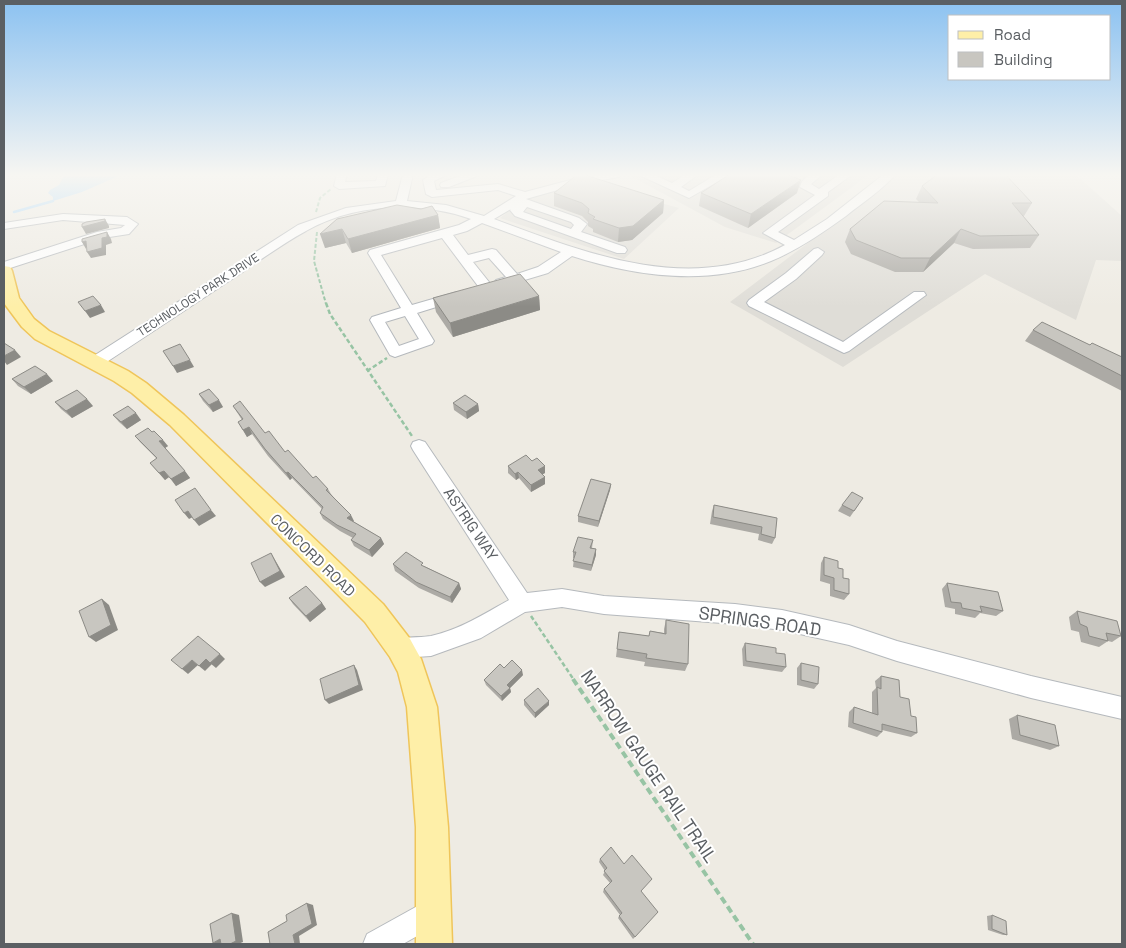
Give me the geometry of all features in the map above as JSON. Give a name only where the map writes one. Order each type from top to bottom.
[{"type":"main road","name":"CONCORD ROAD","points":[[4,271],[10,299],[28,323],[42,334],[121,376],[177,420],[374,613],[400,648],[411,669],[422,708],[432,827],[434,944]]},
{"type":"street","points":[[4,226],[50,218]]},
{"type":"street","points":[[4,266],[94,237],[125,231],[132,224],[127,221],[92,218]]},
{"type":"street","name":"TECHNOLOGY PARK DRIVE","points":[[94,363],[272,247],[325,218]]},
{"type":"street","points":[[571,218],[581,224],[574,234],[621,250]]},
{"type":"street","points":[[795,245],[769,233],[796,218]]},
{"type":"street","name":"TECHNOLOGY PARK DRIVE","points":[[483,219],[570,252],[622,267],[677,272],[738,268],[767,259],[795,245],[817,218]]},
{"type":"street","points":[[483,219],[463,228],[374,253],[408,311],[427,341],[395,352],[377,320],[408,311],[543,270],[570,252]]},
{"type":"street","points":[[445,233],[486,287]]},
{"type":"street","points":[[818,252],[791,276],[754,302],[844,348],[919,295]]},
{"type":"street","points":[[465,260],[492,253],[514,279]]},
{"type":"street","name":"ASTRIG WAY","points":[[418,446],[522,603]]},
{"type":"street","name":"SPRINGS ROAD","points":[[400,648],[431,646],[474,631],[522,603],[562,598],[604,605],[735,614],[782,620],[849,636],[1030,687],[1122,708]]},
{"type":"street","points":[[377,944],[432,912]]},
{"type":"path","points":[[315,218],[317,236],[314,261],[321,291],[330,314],[418,446]]},
{"type":"path","points":[[367,371],[395,352]]},
{"type":"path","name":"NARROW GAUGE RAIL TRAIL","points":[[522,603],[753,944]]},
{"type":"shaded area","points":[[501,218],[668,218],[624,259]]},
{"type":"shaded area","points":[[709,218],[810,218],[776,243],[725,227]]},
{"type":"shaded area","points":[[841,218],[1122,218],[1122,261],[1096,260],[1076,320],[985,274],[843,367],[730,302]]},
{"type":"building","points":[[426,218],[348,239],[342,229],[320,234],[337,219]]},
{"type":"building","points":[[642,218],[633,226],[619,228],[593,219]]},
{"type":"building","points":[[863,218],[1025,218],[1039,235],[980,236],[961,229],[930,258],[901,258],[856,240],[850,229]]},
{"type":"building","points":[[105,219],[105,221],[82,227],[82,224],[86,222]]},
{"type":"building","points":[[107,232],[107,237],[102,238],[102,248],[87,252],[86,241],[82,242],[82,239]]},
{"type":"building","points":[[520,274],[539,296],[450,323],[433,298]]},
{"type":"building","points":[[93,296],[101,305],[85,311],[78,302]]},
{"type":"building","points":[[1042,322],[1090,345],[1092,343],[1122,357],[1122,376],[1033,330]]},
{"type":"building","points":[[4,343],[15,350],[4,356]]},
{"type":"building","points":[[180,344],[190,360],[173,366],[163,351]]},
{"type":"building","points":[[35,366],[47,374],[24,387],[12,379]]},
{"type":"building","points":[[209,389],[219,400],[209,405],[199,394]]},
{"type":"building","points":[[77,390],[87,399],[66,411],[55,402]]},
{"type":"building","points":[[465,395],[478,404],[466,412],[453,403]]},
{"type":"building","points":[[240,401],[265,433],[269,431],[285,452],[288,450],[313,478],[316,476],[328,489],[326,490],[351,515],[347,518],[381,538],[369,550],[351,540],[356,534],[337,525],[320,513],[323,507],[288,472],[286,473],[249,427],[243,430],[238,422],[243,419],[233,406]]},
{"type":"building","points":[[128,406],[136,413],[121,422],[113,415]]},
{"type":"building","points":[[148,428],[163,440],[159,441],[185,471],[171,479],[164,471],[159,473],[150,463],[157,458],[135,436]]},
{"type":"building","points":[[526,455],[532,461],[537,458],[545,466],[538,470],[545,477],[531,485],[518,472],[515,474],[508,466]]},
{"type":"building","points":[[591,479],[611,484],[599,521],[578,516]]},
{"type":"building","points":[[195,488],[211,510],[194,520],[188,511],[184,513],[175,500]]},
{"type":"building","points":[[852,492],[863,498],[854,511],[842,505]]},
{"type":"building","points":[[714,505],[777,518],[775,538],[761,534],[762,527],[713,517]]},
{"type":"building","points":[[578,537],[593,540],[590,548],[596,549],[592,565],[573,561],[576,552],[573,552]]},
{"type":"building","points":[[406,552],[423,563],[421,565],[459,583],[450,597],[416,582],[393,564]]},
{"type":"building","points":[[271,553],[280,571],[260,582],[251,563]]},
{"type":"building","points":[[824,557],[838,561],[838,568],[843,569],[843,578],[849,579],[849,594],[834,590],[834,578],[824,575]]},
{"type":"building","points":[[947,583],[998,592],[1003,611],[980,606],[982,612],[962,608],[961,603],[951,602]]},
{"type":"building","points":[[306,586],[322,603],[306,616],[289,598]]},
{"type":"building","points":[[102,599],[111,625],[89,637],[79,611]]},
{"type":"building","points":[[1077,611],[1117,621],[1121,636],[1106,633],[1108,641],[1089,636],[1087,627],[1080,624]]},
{"type":"building","points":[[666,620],[689,624],[688,664],[646,658],[647,654],[617,649],[619,632],[649,636],[650,631],[666,634]]},
{"type":"building","points":[[198,636],[220,654],[210,663],[206,659],[199,666],[192,660],[182,669],[171,660]]},
{"type":"building","points":[[745,643],[776,648],[776,653],[785,654],[786,667],[746,661]]},
{"type":"building","points":[[512,660],[522,670],[507,685],[510,688],[501,696],[484,680],[500,664],[504,668]]},
{"type":"building","points":[[801,663],[819,667],[818,684],[801,680]]},
{"type":"building","points":[[354,665],[359,685],[325,700],[320,679]]},
{"type":"building","points":[[881,676],[899,680],[900,697],[909,699],[911,716],[916,717],[917,733],[882,724],[882,732],[853,723],[854,707],[878,715],[877,687],[881,689]]},
{"type":"building","points":[[538,688],[549,701],[535,713],[524,700]]},
{"type":"building","points":[[1017,715],[1055,725],[1059,746],[1020,735]]},
{"type":"building","points":[[611,847],[624,864],[632,855],[652,879],[641,891],[658,912],[635,937],[619,916],[622,913],[604,889],[612,881],[604,871],[607,868],[600,859]]},
{"type":"building","points":[[307,903],[312,924],[293,935],[295,944],[270,944],[268,932],[287,921],[286,915]]},
{"type":"building","points":[[232,913],[236,941],[230,944],[221,944],[220,939],[213,943],[210,924]]},
{"type":"building","points":[[992,915],[1006,921],[1007,935],[992,929]]}]
